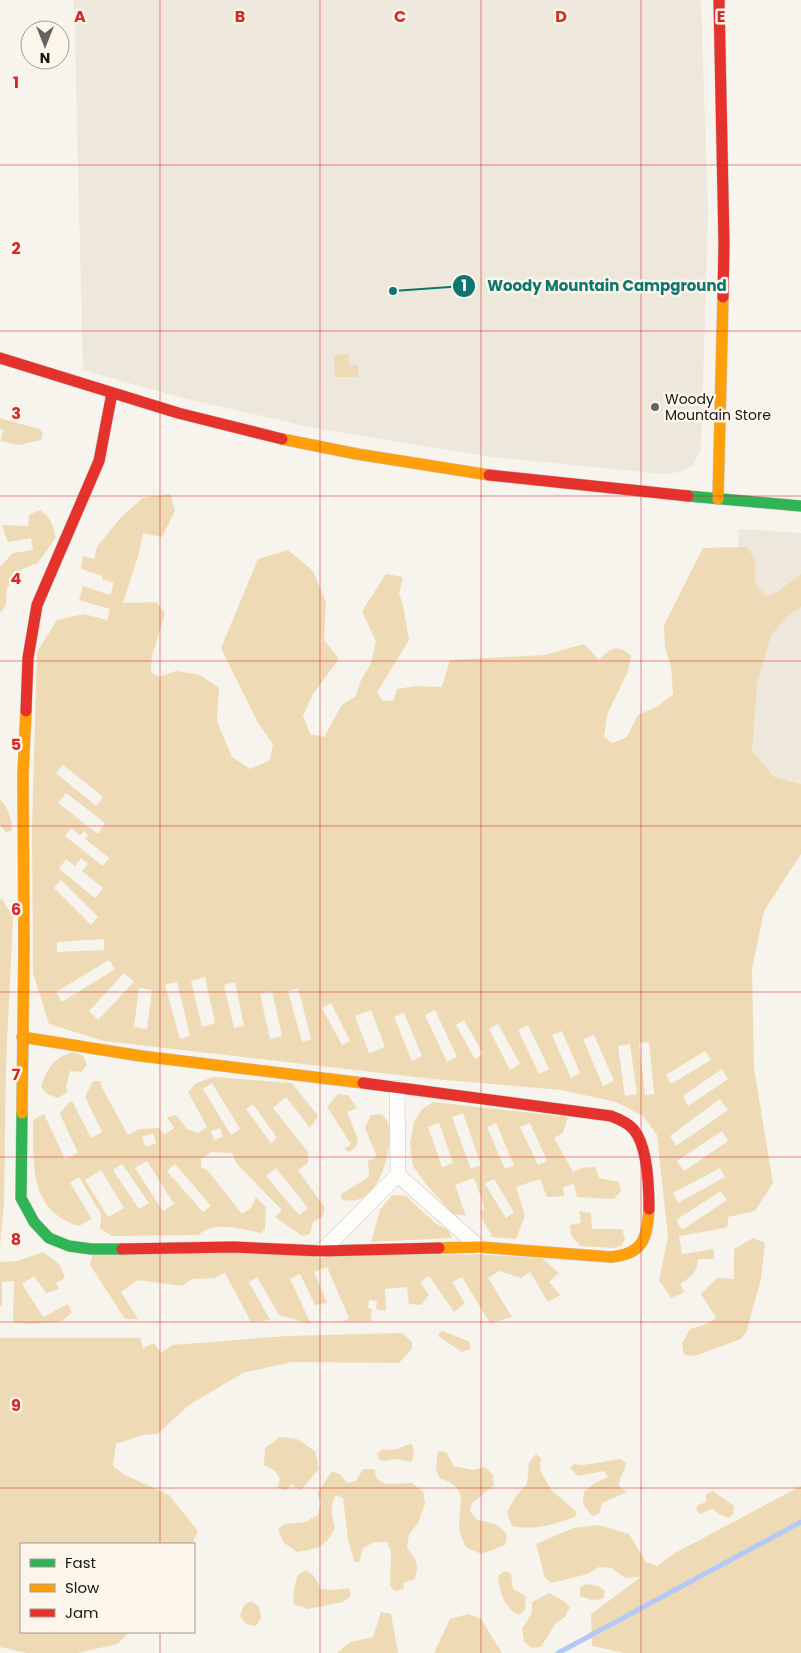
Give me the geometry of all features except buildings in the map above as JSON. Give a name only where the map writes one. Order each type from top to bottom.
[{"type":"street","points":[[718,499],[724,244],[719,0]]},
{"type":"street","points":[[0,358],[205,420],[366,455],[537,480],[801,506]]},
{"type":"street","points":[[22,1037],[131,1055],[604,1114],[626,1122],[636,1132],[644,1150],[649,1184],[647,1231],[642,1244],[632,1252],[622,1256],[611,1257],[479,1247],[321,1251],[233,1247],[91,1248],[69,1246],[49,1238],[34,1222],[21,1198],[23,776],[28,658],[37,605],[99,462],[112,393]]},
{"type":"street","points":[[321,1251],[398,1175],[397,1088]]},
{"type":"street","points":[[398,1175],[479,1247]]},
{"type":"shaded area","points":[[74,0],[701,0],[708,212],[701,449],[693,465],[680,472],[663,474],[493,457],[309,427],[183,398],[83,370]]},
{"type":"shaded area","points":[[349,354],[349,365],[358,365],[358,377],[335,377],[334,355]]},
{"type":"shaded area","points":[[0,418],[39,429],[43,433],[41,440],[19,445],[0,441],[4,430],[0,429]]},
{"type":"shaded area","points":[[170,494],[175,511],[162,537],[143,533],[139,553],[123,603],[156,602],[165,613],[152,656],[151,672],[159,677],[176,671],[200,675],[219,688],[217,721],[232,757],[250,769],[270,760],[273,744],[258,723],[221,648],[258,559],[288,550],[313,571],[326,603],[324,640],[339,659],[313,694],[303,716],[310,734],[324,737],[342,705],[356,696],[361,680],[371,663],[376,642],[362,611],[386,574],[403,577],[399,593],[409,640],[377,692],[383,701],[394,700],[397,689],[415,686],[442,687],[450,660],[544,655],[584,644],[599,660],[607,652],[618,648],[631,655],[628,671],[607,715],[604,737],[612,743],[627,737],[638,715],[658,706],[673,694],[671,667],[665,647],[664,625],[703,548],[747,547],[755,560],[755,583],[766,596],[776,593],[801,574],[801,607],[790,614],[771,635],[757,684],[752,751],[774,777],[801,784],[801,854],[764,911],[752,969],[754,1068],[773,1183],[755,1211],[728,1217],[728,1225],[725,1228],[679,1236],[682,1254],[714,1249],[714,1259],[698,1259],[693,1274],[680,1284],[685,1292],[671,1298],[659,1280],[668,1237],[657,1135],[643,1116],[616,1102],[561,1090],[433,1079],[104,1041],[49,1024],[33,973],[32,828],[37,652],[57,620],[84,614],[107,620],[110,609],[79,600],[83,586],[110,595],[114,583],[102,579],[102,576],[81,569],[83,556],[94,559],[97,547],[121,517],[143,498]],"holes":[[[63,765],[103,797],[96,806],[56,773]],[[66,793],[105,823],[98,834],[58,803]],[[71,828],[80,835],[84,831],[88,835],[85,839],[109,858],[103,866],[65,836]],[[81,858],[88,864],[82,871],[103,888],[95,898],[59,869],[66,859],[75,866]],[[61,880],[98,917],[91,925],[54,888]],[[104,939],[104,950],[57,952],[57,942]],[[109,960],[115,969],[62,1002],[56,992]],[[124,973],[134,982],[98,1020],[89,1011]],[[205,977],[215,1023],[202,1027],[191,981]],[[177,982],[190,1036],[180,1039],[165,985]],[[235,982],[244,1026],[234,1028],[224,985]],[[139,988],[152,990],[147,1029],[134,1027]],[[298,988],[311,1039],[302,1042],[288,991]],[[272,991],[282,1036],[270,1039],[260,994]],[[331,1003],[350,1041],[342,1045],[322,1008]],[[371,1010],[385,1047],[369,1053],[355,1016]],[[435,1010],[457,1057],[447,1062],[425,1015]],[[404,1013],[422,1056],[412,1061],[394,1017]],[[464,1020],[483,1054],[475,1059],[456,1025]],[[498,1024],[520,1064],[510,1070],[489,1029]],[[528,1025],[549,1069],[539,1074],[518,1030]],[[562,1031],[580,1073],[571,1078],[552,1035]],[[594,1035],[614,1081],[603,1086],[583,1039]],[[649,1042],[654,1094],[645,1095],[639,1043]],[[630,1044],[637,1094],[625,1096],[618,1046]],[[705,1051],[711,1060],[671,1084],[666,1075]],[[722,1069],[728,1079],[688,1106],[683,1096]],[[720,1099],[728,1110],[676,1146],[670,1136]],[[722,1131],[728,1141],[684,1171],[677,1161]],[[720,1168],[725,1177],[678,1203],[673,1193]],[[721,1191],[727,1200],[682,1230],[676,1220]]]},
{"type":"shaded area","points":[[40,510],[49,518],[56,537],[38,563],[22,569],[7,588],[6,605],[0,613],[0,567],[13,553],[33,550],[31,538],[8,542],[2,525],[28,526],[29,515]]},
{"type":"shaded area","points":[[739,529],[801,533],[801,792],[723,786]]},
{"type":"shaded area","points":[[0,799],[7,810],[11,822],[12,830],[6,833],[0,824]]},
{"type":"shaded area","points":[[2,899],[13,917],[6,1066],[4,1205],[0,1246],[0,900]]},
{"type":"shaded area","points":[[73,1052],[83,1056],[87,1064],[82,1072],[70,1071],[66,1087],[68,1092],[58,1098],[47,1094],[41,1087],[49,1069],[55,1061]]},
{"type":"shaded area","points":[[213,1077],[292,1083],[318,1116],[310,1128],[286,1097],[273,1108],[308,1152],[308,1163],[298,1170],[325,1208],[322,1217],[313,1222],[310,1234],[302,1236],[275,1217],[282,1210],[237,1164],[232,1153],[212,1152],[201,1159],[201,1167],[208,1171],[242,1214],[251,1208],[256,1197],[266,1207],[265,1229],[261,1233],[221,1227],[205,1230],[198,1235],[112,1236],[100,1229],[101,1214],[79,1177],[70,1183],[92,1219],[79,1226],[62,1219],[50,1209],[42,1197],[37,1184],[33,1153],[33,1120],[44,1114],[65,1159],[78,1153],[60,1114],[67,1104],[72,1101],[91,1138],[102,1132],[85,1097],[93,1081],[100,1081],[128,1135],[139,1129],[159,1128],[164,1135],[174,1128],[167,1117],[176,1115],[187,1129],[198,1133],[207,1127],[188,1092],[196,1083]],"holes":[[[212,1083],[240,1129],[231,1135],[203,1089]],[[253,1104],[277,1138],[271,1143],[246,1109]],[[220,1128],[223,1137],[214,1140],[211,1131]],[[153,1133],[156,1143],[146,1147],[142,1137]],[[147,1161],[174,1204],[163,1211],[135,1168]],[[122,1164],[149,1203],[139,1209],[113,1170]],[[175,1164],[211,1206],[203,1212],[167,1171]],[[276,1168],[308,1208],[299,1215],[266,1176]],[[101,1170],[124,1208],[108,1217],[85,1180]]]},
{"type":"shaded area","points":[[338,1094],[348,1095],[357,1108],[347,1112],[358,1139],[356,1147],[349,1152],[344,1149],[351,1144],[327,1107]]},
{"type":"shaded area","points":[[433,1102],[568,1117],[563,1133],[554,1138],[573,1172],[582,1168],[595,1167],[599,1178],[619,1182],[621,1191],[614,1199],[577,1197],[574,1184],[563,1187],[564,1196],[547,1197],[540,1179],[516,1187],[525,1216],[516,1239],[492,1237],[479,1212],[485,1209],[474,1178],[455,1185],[466,1216],[453,1214],[425,1183],[413,1166],[410,1144],[414,1122],[422,1109]],"holes":[[[463,1113],[481,1165],[471,1169],[452,1117]],[[439,1123],[453,1163],[442,1167],[428,1127]],[[496,1123],[514,1165],[505,1169],[487,1127]],[[530,1123],[547,1161],[538,1165],[520,1127]],[[494,1179],[514,1212],[506,1218],[485,1184]]]},
{"type":"shaded area","points":[[381,1114],[388,1123],[390,1140],[383,1172],[368,1195],[355,1200],[342,1200],[341,1194],[369,1177],[368,1161],[377,1157],[365,1128],[371,1115]]},
{"type":"shaded area","points":[[392,1195],[406,1196],[435,1223],[448,1230],[452,1238],[371,1242],[380,1210]]},
{"type":"shaded area","points":[[579,1211],[591,1213],[592,1229],[622,1229],[625,1239],[621,1246],[614,1248],[580,1246],[571,1235],[570,1225],[581,1223]]},
{"type":"shaded area","points":[[753,1238],[765,1243],[761,1279],[746,1333],[741,1339],[695,1356],[684,1355],[682,1343],[690,1329],[707,1324],[716,1318],[701,1294],[717,1278],[734,1279],[734,1249]]},
{"type":"shaded area","points":[[93,1251],[488,1255],[542,1258],[559,1273],[549,1282],[560,1295],[548,1302],[530,1272],[521,1278],[499,1271],[488,1278],[512,1317],[490,1323],[462,1277],[452,1282],[465,1303],[454,1312],[429,1276],[420,1282],[429,1295],[421,1305],[409,1304],[407,1287],[385,1289],[386,1311],[376,1309],[377,1301],[369,1300],[368,1308],[372,1309],[371,1321],[343,1322],[349,1318],[327,1267],[314,1272],[327,1303],[315,1305],[300,1274],[290,1279],[311,1324],[279,1315],[257,1277],[249,1282],[270,1320],[251,1322],[225,1273],[215,1278],[192,1279],[182,1286],[138,1280],[121,1292],[138,1319],[125,1319],[90,1265]]},
{"type":"shaded area","points":[[43,1252],[60,1265],[65,1278],[56,1283],[59,1289],[46,1293],[34,1276],[22,1284],[43,1317],[68,1304],[72,1312],[62,1321],[29,1324],[13,1322],[14,1281],[2,1282],[2,1306],[0,1306],[0,1262],[17,1261]]},
{"type":"shaded area","points":[[443,1331],[470,1342],[470,1349],[462,1352],[438,1336]]},
{"type":"shaded area","points":[[402,1333],[412,1342],[412,1349],[399,1363],[292,1362],[243,1373],[189,1405],[157,1434],[142,1435],[116,1444],[113,1466],[125,1475],[169,1495],[198,1531],[192,1543],[20,1543],[20,1633],[129,1633],[117,1644],[78,1653],[27,1653],[0,1647],[0,1338],[140,1338],[143,1348],[154,1343],[161,1353],[172,1345],[287,1336]]},
{"type":"shaded area","points":[[280,1437],[297,1439],[315,1451],[319,1469],[301,1490],[291,1484],[288,1489],[284,1490],[278,1487],[280,1479],[275,1471],[264,1465],[265,1448]]},
{"type":"shaded area","points":[[412,1444],[414,1452],[412,1462],[397,1459],[379,1460],[377,1454],[383,1449],[395,1449]]},
{"type":"shaded area","points":[[438,1451],[446,1452],[454,1466],[473,1470],[485,1467],[493,1475],[494,1485],[472,1503],[470,1511],[477,1520],[501,1528],[507,1535],[505,1545],[481,1554],[466,1547],[460,1532],[459,1523],[460,1493],[450,1482],[439,1478],[436,1468]]},
{"type":"shaded area","points":[[536,1454],[541,1458],[540,1470],[551,1490],[577,1512],[575,1517],[544,1526],[528,1528],[512,1526],[507,1512],[516,1496],[527,1484],[529,1462]]},
{"type":"shaded area","points":[[621,1459],[626,1463],[619,1486],[627,1492],[602,1503],[599,1514],[592,1516],[583,1504],[584,1492],[595,1483],[608,1477],[604,1471],[578,1476],[570,1468],[574,1464],[583,1465]]},
{"type":"shaded area","points":[[363,1469],[374,1469],[377,1479],[386,1484],[412,1483],[423,1492],[425,1504],[418,1523],[409,1534],[407,1548],[416,1562],[415,1579],[404,1583],[403,1589],[395,1591],[390,1586],[391,1552],[387,1542],[375,1542],[363,1548],[359,1563],[354,1561],[348,1539],[343,1498],[336,1495],[332,1503],[335,1528],[328,1540],[320,1546],[297,1552],[283,1542],[278,1529],[285,1524],[305,1522],[318,1515],[321,1502],[317,1494],[332,1471],[341,1475],[347,1483],[356,1481]]},
{"type":"shaded area","points":[[801,1486],[801,1653],[624,1653],[592,1646],[591,1614],[641,1577],[625,1578],[612,1568],[599,1567],[588,1574],[551,1583],[545,1578],[536,1544],[573,1528],[599,1525],[629,1534],[646,1562],[657,1566],[675,1553]]},
{"type":"shaded area","points":[[713,1491],[734,1506],[733,1515],[728,1518],[712,1509],[700,1514],[696,1510],[698,1505],[706,1502],[706,1494]]},
{"type":"shaded area","points":[[306,1570],[314,1576],[321,1589],[349,1588],[351,1596],[343,1602],[308,1609],[293,1604],[294,1587],[298,1575]]},
{"type":"shaded area","points":[[505,1571],[511,1574],[513,1589],[526,1596],[525,1610],[519,1615],[506,1604],[501,1593],[498,1576]]},
{"type":"shaded area","points":[[586,1584],[598,1586],[605,1591],[603,1599],[591,1600],[580,1596],[580,1587]]},
{"type":"shaded area","points":[[549,1593],[564,1601],[570,1607],[565,1617],[555,1624],[541,1647],[531,1648],[524,1641],[522,1629],[532,1613],[532,1602]]},
{"type":"shaded area","points":[[251,1601],[259,1607],[261,1618],[256,1626],[246,1624],[240,1616],[244,1605]]},
{"type":"shaded area","points":[[381,1612],[391,1614],[398,1653],[337,1653],[350,1642],[373,1637]]},
{"type":"shaded area","points":[[468,1614],[481,1619],[502,1653],[434,1653],[450,1619]]},
{"type":"waterway","points":[[558,1653],[801,1522]]},
{"type":"traffic: fast","points":[[688,496],[801,506]]},
{"type":"traffic: fast","points":[[22,1113],[21,1198],[34,1222],[49,1238],[69,1246],[91,1249],[122,1249]]},
{"type":"traffic: slow","points":[[718,499],[723,297]]},
{"type":"traffic: slow","points":[[282,439],[357,454],[489,475]]},
{"type":"traffic: slow","points":[[22,1113],[24,946],[23,776],[26,711]]},
{"type":"traffic: slow","points":[[22,1037],[141,1056],[363,1083]]},
{"type":"traffic: slow","points":[[439,1248],[479,1247],[611,1257],[622,1255],[637,1248],[645,1237],[649,1209]]},
{"type":"traffic: jam","points":[[719,0],[724,244],[723,297]]},
{"type":"traffic: jam","points":[[0,358],[178,413],[282,439]]},
{"type":"traffic: jam","points":[[26,711],[28,658],[37,605],[99,461],[112,393]]},
{"type":"traffic: jam","points":[[489,475],[688,496]]},
{"type":"traffic: jam","points":[[363,1083],[617,1118],[627,1123],[639,1137],[647,1168],[649,1209]]},
{"type":"traffic: jam","points":[[122,1249],[233,1247],[321,1251],[439,1248]]},
{"type":"place","name":"Woody Mountain Campground","points":[[393,291]]},
{"type":"place","name":"Woody Mountain Store","points":[[655,407]]}]
